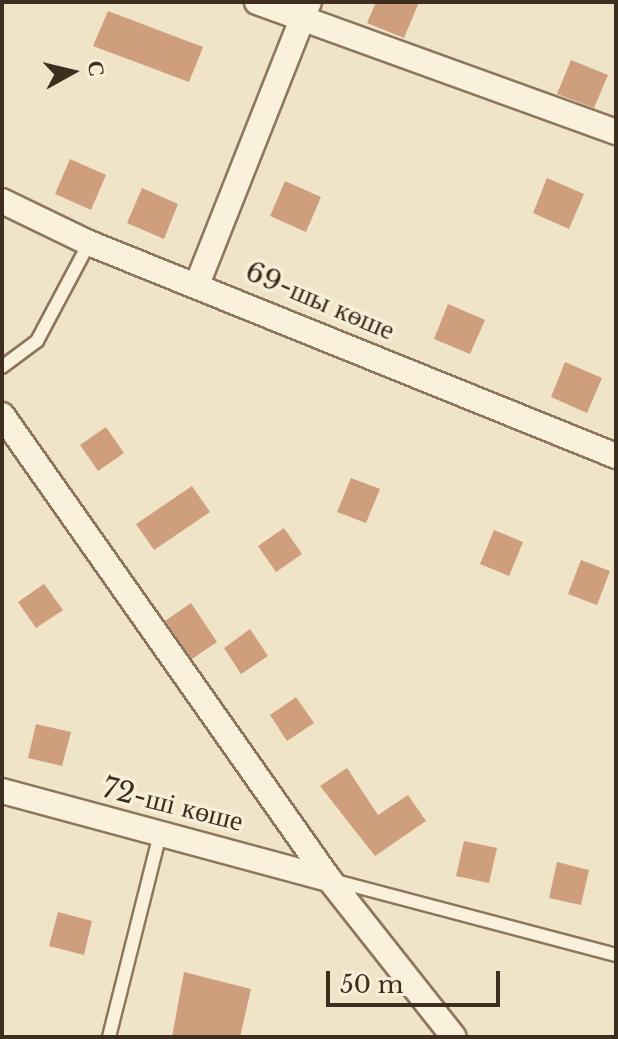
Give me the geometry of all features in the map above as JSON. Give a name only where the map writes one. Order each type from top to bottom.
[{"type":"street","points":[[257,2],[306,10],[616,132]]},
{"type":"street","points":[[198,282],[306,10]]},
{"type":"street","name":"69-шы көше","points":[[2,201],[89,243],[198,282],[616,456]]},
{"type":"street","points":[[2,415],[329,879],[454,1037]]},
{"type":"street","name":"72-ші көше","points":[[2,791],[329,879]]},
{"type":"lane","points":[[2,367],[37,341],[89,243]]},
{"type":"lane","points":[[109,1037],[160,834]]},
{"type":"lane","points":[[329,879],[616,955]]},
{"type":"building","points":[[376,2],[419,2],[404,38],[367,23]]},
{"type":"building","points":[[108,11],[203,47],[189,82],[93,46]]},
{"type":"building","points":[[571,60],[608,75],[594,108],[557,94]]},
{"type":"building","points":[[70,159],[106,175],[91,210],[55,194]]},
{"type":"building","points":[[547,178],[584,194],[569,229],[533,213]]},
{"type":"building","points":[[285,181],[321,197],[306,232],[270,216]]},
{"type":"building","points":[[142,188],[178,204],[164,239],[127,223]]},
{"type":"building","points":[[448,304],[485,320],[470,354],[434,339]]},
{"type":"building","points":[[565,362],[602,378],[587,413],[551,397]]},
{"type":"building","points":[[106,427],[124,453],[98,471],[80,445]]},
{"type":"building","points":[[351,478],[380,489],[366,523],[337,512]]},
{"type":"building","points":[[192,486],[210,512],[154,550],[136,524]]},
{"type":"building","points":[[284,528],[302,554],[276,572],[258,546]]},
{"type":"building","points":[[494,530],[523,542],[509,576],[480,564]]},
{"type":"building","points":[[581,560],[610,571],[597,605],[568,594]]},
{"type":"building","points":[[44,584],[63,610],[36,628],[18,602]]},
{"type":"building","points":[[191,603],[217,642],[192,659],[165,621]]},
{"type":"building","points":[[250,629],[268,656],[241,674],[224,648]]},
{"type":"building","points":[[296,697],[314,723],[287,741],[270,715]]},
{"type":"building","points":[[36,724],[71,732],[62,766],[28,758]]},
{"type":"building","points":[[347,768],[378,815],[408,795],[426,821],[375,856],[320,786]]},
{"type":"building","points":[[464,841],[497,848],[489,883],[456,876]]},
{"type":"building","points":[[557,862],[589,870],[581,905],[549,898]]},
{"type":"building","points":[[58,912],[92,921],[84,955],[49,946]]},
{"type":"building","points":[[184,972],[251,989],[240,1037],[172,1037]]}]
